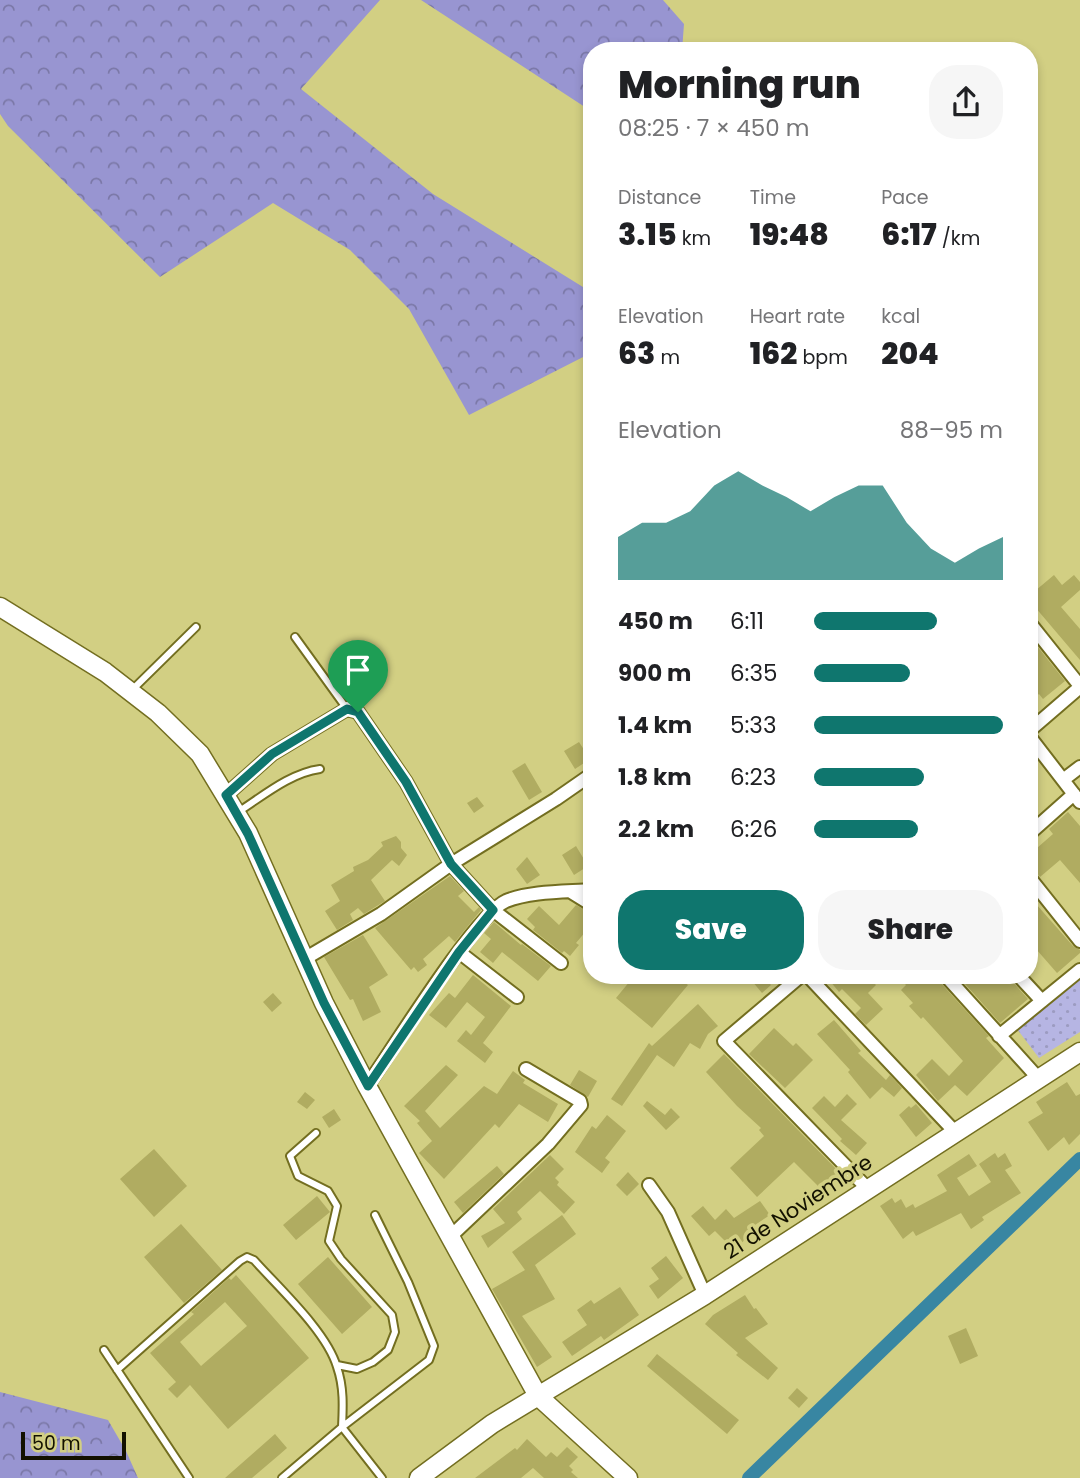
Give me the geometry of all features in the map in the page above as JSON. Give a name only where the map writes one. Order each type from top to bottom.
[{"type":"street","points":[[0,607],[105,672],[158,713],[200,754],[248,834],[324,1003],[538,1396],[628,1478]]},
{"type":"street","points":[[1038,633],[1080,687],[1038,723]]},
{"type":"street","points":[[226,795],[272,754],[347,709],[358,712],[406,782],[451,864],[493,910],[561,963]]},
{"type":"street","points":[[1038,748],[1077,798],[1038,827]]},
{"type":"street","points":[[1063,780],[1080,767]]},
{"type":"street","points":[[306,958],[380,914],[451,864],[583,780]]},
{"type":"street","points":[[1038,888],[1080,941]]},
{"type":"street","points":[[368,1086],[459,952],[493,910],[505,902],[524,896],[583,890]]},
{"type":"street","points":[[570,891],[583,899]]},
{"type":"street","points":[[459,952],[517,997]]},
{"type":"street","points":[[999,1036],[1080,970]]},
{"type":"street","points":[[794,984],[724,1041],[868,1189]]},
{"type":"street","points":[[814,984],[956,1133]]},
{"type":"street","points":[[954,984],[1039,1079]]},
{"type":"street","points":[[1026,984],[1042,1001]]},
{"type":"street","name":"21 de Noviembre","points":[[419,1478],[457,1448],[705,1294],[1080,1052]]},
{"type":"street","points":[[450,1237],[548,1144],[581,1105],[580,1101],[526,1069]]},
{"type":"street","points":[[649,1185],[668,1212],[705,1294]]},
{"type":"lane","points":[[130,692],[196,627]]},
{"type":"lane","points":[[295,636],[347,709]]},
{"type":"lane","points":[[236,813],[281,784],[311,770],[320,769]]},
{"type":"lane","points":[[316,1133],[290,1156],[298,1176],[328,1191],[337,1206],[329,1241],[392,1315],[394,1332],[388,1350],[373,1362],[357,1369],[337,1366]]},
{"type":"lane","points":[[282,1478],[342,1427],[429,1360],[434,1346],[408,1282],[375,1215]]},
{"type":"lane","points":[[117,1370],[240,1261],[247,1257],[254,1259],[331,1351],[337,1366],[344,1402],[342,1427],[382,1478]]},
{"type":"lane","points":[[104,1350],[188,1478]]},
{"type":"shaded area","points":[[1080,972],[1080,1032],[1039,1058],[1017,1029]]},
{"type":"green space","points":[[0,0],[380,0],[301,89],[433,194],[583,287],[583,357],[469,415],[409,309],[350,250],[273,203],[160,277],[8,126],[0,114]]},
{"type":"green space","points":[[421,0],[663,0],[684,24],[683,42],[583,42],[583,106]]},
{"type":"green space","points":[[0,1392],[108,1420],[138,1478],[0,1478]]},
{"type":"building","points":[[1054,575],[1062,585],[1074,575],[1080,582],[1080,590],[1061,607],[1080,629],[1080,660],[1038,611],[1038,588]]},
{"type":"building","points":[[1038,647],[1065,681],[1043,699],[1039,694]]},
{"type":"building","points":[[579,742],[583,748],[583,764],[575,769],[564,751]]},
{"type":"building","points":[[525,763],[542,792],[529,800],[512,771]]},
{"type":"building","points":[[477,797],[484,806],[474,813],[467,803]]},
{"type":"building","points":[[1068,812],[1080,826],[1080,883],[1060,860],[1040,877],[1038,875],[1038,847],[1053,834],[1049,829]]},
{"type":"building","points":[[396,836],[407,855],[399,866],[392,860],[371,880],[385,901],[364,914],[358,908],[350,914],[353,920],[337,930],[325,911],[340,901],[331,885],[354,871],[353,867],[368,860],[383,846],[381,842]]},
{"type":"building","points":[[576,846],[583,858],[583,869],[574,875],[562,855]]},
{"type":"building","points":[[527,857],[540,875],[527,884],[516,869]]},
{"type":"building","points":[[450,876],[464,891],[458,896],[474,912],[479,907],[481,910],[455,942],[449,936],[423,959],[427,965],[418,972],[414,967],[411,970],[375,928]]},
{"type":"building","points":[[576,905],[583,909],[583,935],[570,956],[564,951],[562,953],[533,930],[535,927],[527,919],[539,906],[559,925]]},
{"type":"building","points":[[1038,906],[1073,946],[1080,950],[1080,953],[1057,973],[1038,951]]},
{"type":"building","points":[[494,922],[551,966],[538,981],[502,952],[493,963],[480,952],[491,939],[484,933]]},
{"type":"building","points":[[363,935],[388,975],[369,987],[381,1012],[363,1021],[353,999],[350,1000],[324,957]]},
{"type":"building","points":[[473,975],[511,1006],[483,1043],[493,1052],[485,1063],[457,1041],[466,1030],[471,1035],[485,1017],[467,1002],[446,1028],[429,1015],[449,993],[455,998]]},
{"type":"building","points":[[628,984],[688,985],[652,1028],[616,998]]},
{"type":"building","points":[[754,984],[770,984],[771,985],[762,993]]},
{"type":"building","points":[[832,984],[875,984],[868,993],[883,1009],[866,1025],[855,1014],[861,1008],[842,989],[839,992]]},
{"type":"building","points":[[942,984],[989,1036],[986,1038],[1004,1058],[967,1096],[955,1085],[938,1101],[916,1075],[932,1059],[949,1076],[963,1061],[923,1017],[921,1019],[909,1006],[913,1003],[901,990],[906,985]]},
{"type":"building","points":[[965,984],[1015,984],[1028,999],[1000,1023]]},
{"type":"building","points":[[273,993],[282,1003],[272,1012],[263,1002]]},
{"type":"building","points":[[698,1004],[718,1026],[708,1034],[700,1049],[690,1043],[674,1067],[657,1055],[622,1106],[611,1099],[649,1043],[652,1046]]},
{"type":"building","points":[[834,1020],[861,1051],[858,1053],[886,1080],[890,1075],[902,1088],[894,1097],[882,1087],[870,1099],[848,1072],[850,1070],[817,1034]]},
{"type":"building","points":[[774,1028],[793,1046],[796,1043],[813,1060],[785,1088],[749,1054]]},
{"type":"building","points":[[724,1054],[842,1175],[825,1193],[794,1162],[757,1197],[730,1168],[764,1136],[759,1130],[761,1128],[706,1072]]},
{"type":"building","points":[[446,1065],[458,1075],[425,1111],[440,1128],[484,1086],[497,1094],[513,1071],[525,1080],[523,1083],[558,1104],[548,1122],[519,1104],[499,1128],[495,1124],[444,1179],[419,1153],[432,1141],[417,1123],[420,1121],[404,1106]]},
{"type":"building","points":[[579,1070],[597,1081],[588,1097],[570,1085]]},
{"type":"building","points":[[1067,1082],[1076,1096],[1080,1094],[1080,1134],[1069,1145],[1064,1137],[1048,1151],[1028,1122],[1043,1113],[1036,1102]]},
{"type":"building","points":[[305,1092],[315,1100],[307,1109],[297,1102]]},
{"type":"building","points":[[847,1094],[857,1104],[841,1120],[867,1143],[856,1155],[840,1141],[842,1139],[812,1108],[824,1096],[835,1107]]},
{"type":"building","points":[[647,1101],[665,1115],[671,1108],[680,1117],[666,1130],[643,1106]]},
{"type":"building","points":[[916,1104],[932,1123],[916,1137],[899,1115],[909,1106],[911,1108]]},
{"type":"building","points":[[334,1109],[341,1120],[329,1128],[322,1117]]},
{"type":"building","points":[[607,1115],[626,1131],[605,1158],[610,1162],[602,1173],[575,1152],[592,1126],[596,1129]]},
{"type":"building","points":[[154,1149],[187,1186],[154,1217],[120,1179]]},
{"type":"building","points":[[995,1153],[998,1158],[1005,1153],[1012,1166],[1005,1170],[1021,1193],[982,1217],[984,1220],[971,1229],[961,1213],[916,1236],[913,1231],[903,1239],[880,1206],[892,1198],[895,1203],[901,1199],[906,1208],[913,1204],[915,1208],[947,1191],[937,1175],[969,1154],[977,1166],[957,1178],[969,1196],[991,1182],[979,1164]]},
{"type":"building","points":[[550,1155],[564,1169],[555,1178],[559,1182],[557,1185],[575,1202],[564,1214],[540,1191],[517,1212],[522,1219],[488,1248],[481,1236],[505,1223],[493,1209]]},
{"type":"building","points":[[497,1166],[504,1174],[463,1213],[454,1202]]},
{"type":"building","points":[[628,1172],[639,1184],[627,1196],[616,1185]]},
{"type":"building","points":[[317,1196],[330,1212],[296,1240],[283,1225]]},
{"type":"building","points":[[760,1201],[770,1215],[746,1231],[750,1235],[734,1250],[715,1231],[709,1236],[691,1216],[703,1206],[715,1220],[726,1209],[734,1218]]},
{"type":"building","points":[[562,1215],[576,1234],[535,1265],[555,1299],[522,1316],[552,1357],[537,1367],[492,1289],[525,1270],[512,1252]]},
{"type":"building","points":[[181,1224],[222,1270],[184,1303],[144,1257]]},
{"type":"building","points":[[666,1256],[683,1278],[658,1299],[649,1286],[659,1279],[651,1268]]},
{"type":"building","points":[[328,1257],[372,1307],[342,1334],[298,1284]]},
{"type":"building","points":[[236,1275],[309,1358],[228,1429],[190,1385],[177,1398],[168,1389],[176,1382],[150,1353],[194,1314],[191,1312],[229,1278],[231,1280]],"holes":[[[225,1302],[247,1326],[201,1366],[180,1342]]]},
{"type":"building","points":[[620,1287],[639,1315],[604,1340],[601,1336],[572,1356],[562,1342],[587,1325],[577,1310],[591,1300],[594,1304]]},
{"type":"building","points":[[745,1295],[768,1324],[745,1338],[778,1368],[768,1380],[736,1355],[738,1353],[705,1324],[713,1315]]},
{"type":"building","points":[[966,1328],[978,1356],[960,1364],[948,1336]]},
{"type":"building","points":[[657,1354],[739,1420],[727,1434],[647,1366]]},
{"type":"building","points":[[797,1388],[808,1398],[799,1408],[788,1398]]},
{"type":"building","points":[[275,1434],[287,1448],[252,1478],[225,1478]]},
{"type":"building","points":[[527,1439],[546,1457],[551,1452],[557,1457],[567,1447],[578,1457],[569,1466],[578,1478],[544,1478],[533,1468],[521,1478],[475,1478],[515,1448],[517,1450]]},
{"type":"waterway","points":[[749,1478],[1080,1159]]},
{"type":"route","points":[[347,709],[358,712],[406,782],[451,864],[493,910],[459,952],[368,1086],[324,1003],[248,834],[226,795],[272,754],[314,727],[347,709]]}]
